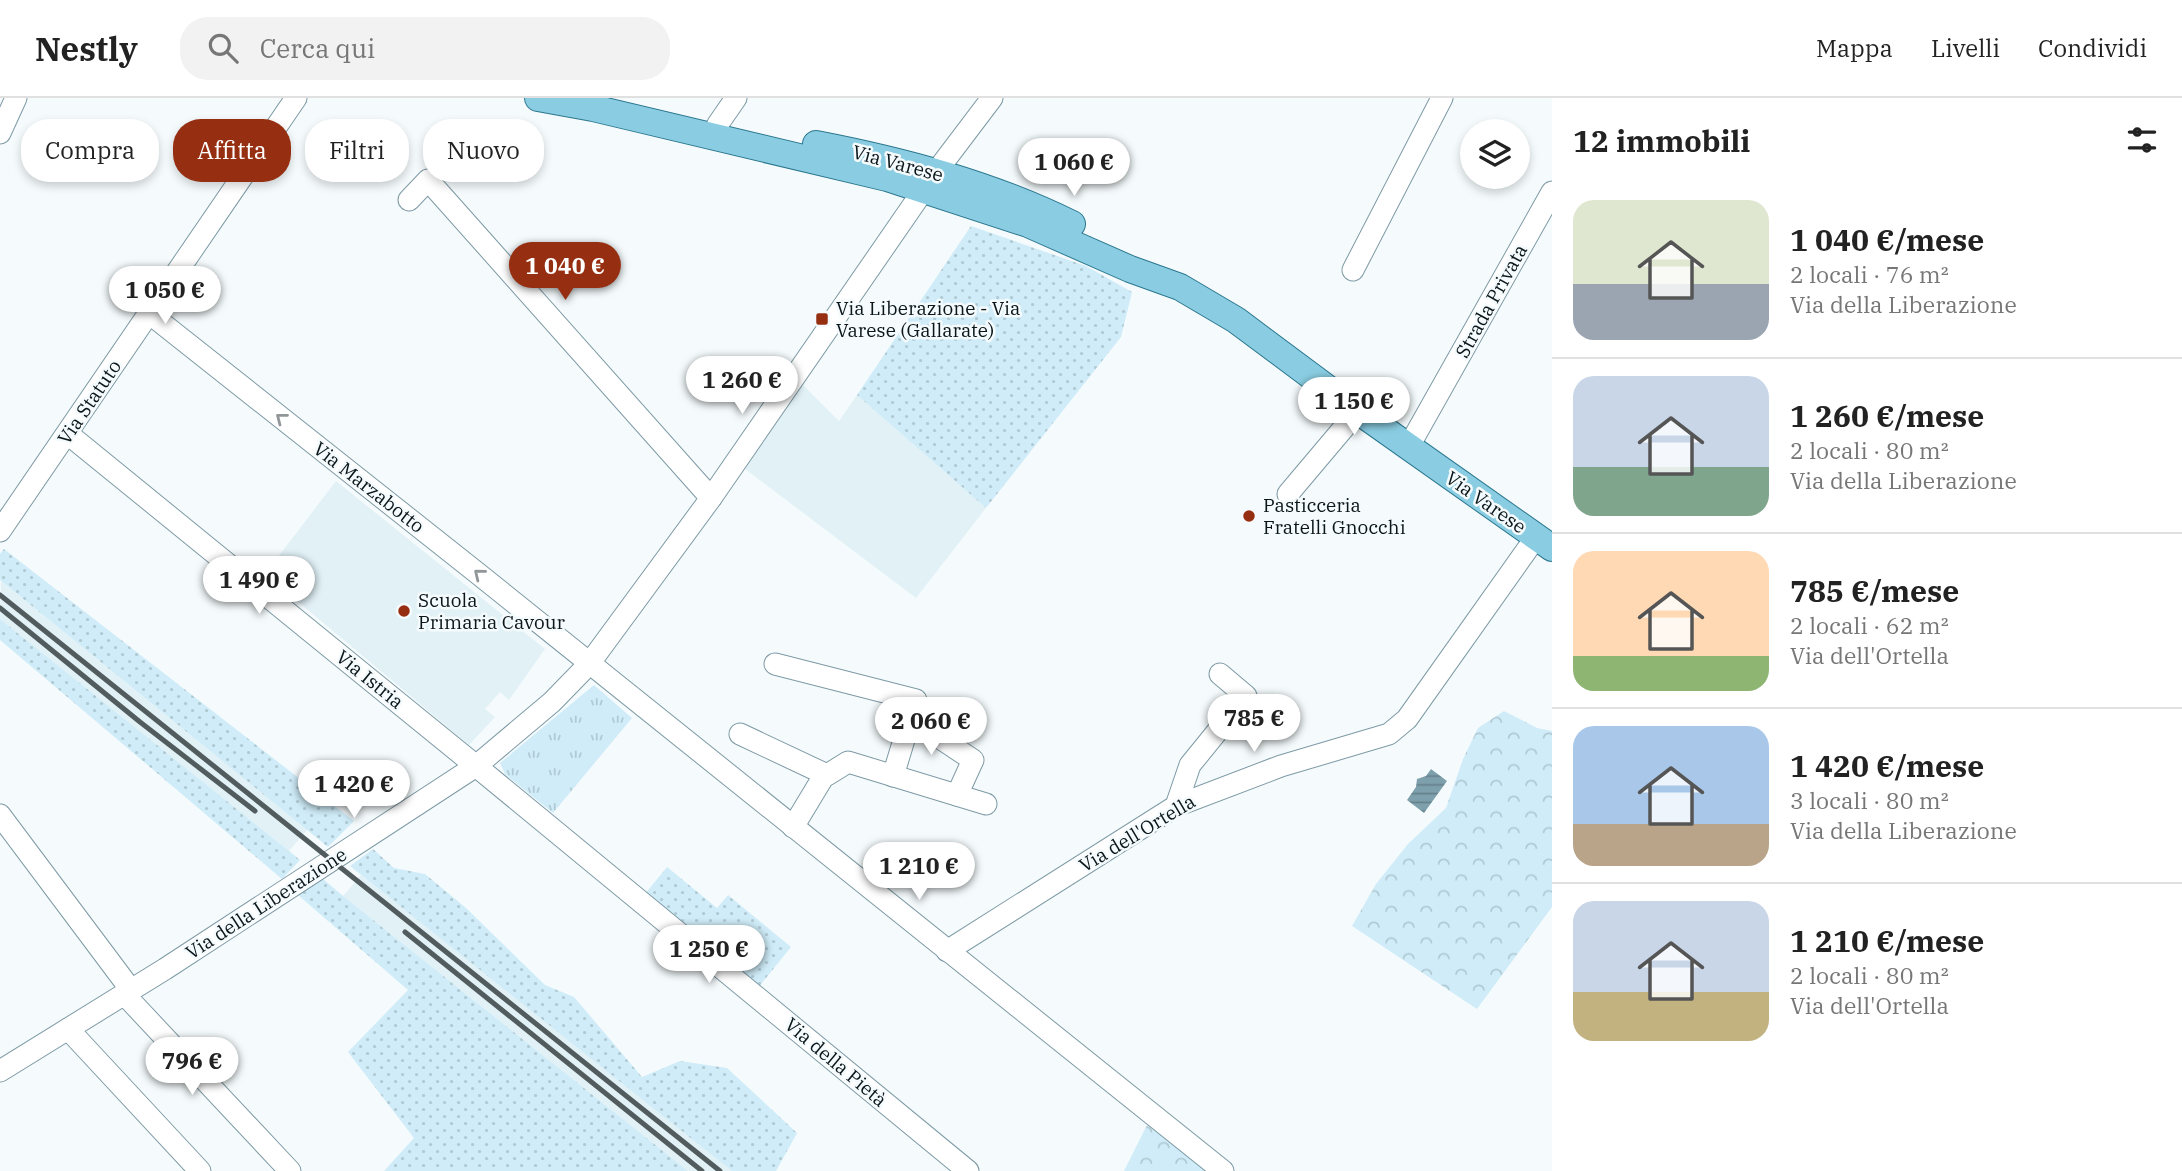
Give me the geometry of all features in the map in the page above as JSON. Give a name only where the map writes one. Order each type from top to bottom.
[{"type":"main road","name":"Via Varese","points":[[538,98],[715,131],[852,170],[930,181],[1130,269],[1180,286],[1236,320],[1358,411],[1544,543]]},
{"type":"street","points":[[0,133],[16,98]]},
{"type":"street","name":"Via Statuto","points":[[0,531],[296,98]]},
{"type":"street","points":[[715,131],[736,98]]},
{"type":"street","name":"Via della Liberazione","points":[[0,1071],[128,992],[476,766],[552,702],[589,664],[711,498],[930,181],[992,98]]},
{"type":"street","points":[[1353,271],[1442,98]]},
{"type":"street","points":[[409,200],[428,180],[711,498]]},
{"type":"street","name":"Strada Privata","points":[[1409,446],[1552,192]]},
{"type":"street","name":"Via Marzabotto","points":[[149,313],[589,664]]},
{"type":"street","points":[[1288,494],[1358,411]]},
{"type":"street","name":"Via Istria","points":[[68,434],[476,766]]},
{"type":"street","name":"Via dell'Ortella","points":[[947,951],[1176,806],[1281,766],[1390,733],[1407,719],[1544,543]]},
{"type":"street","points":[[589,664],[1223,1171]]},
{"type":"street","points":[[775,664],[916,700],[893,776]]},
{"type":"street","points":[[1176,806],[1191,765],[1247,696],[1220,674]]},
{"type":"street","points":[[911,718],[973,760],[957,795]]},
{"type":"street","points":[[740,734],[825,774]]},
{"type":"street","points":[[793,827],[825,774],[848,762],[986,804]]},
{"type":"street","name":"Via della Pietà","points":[[476,766],[968,1171]]},
{"type":"street","points":[[0,815],[128,992],[290,1171]]},
{"type":"street","points":[[68,1029],[200,1171]]},
{"type":"shaded area","points":[[802,384],[839,421],[857,395],[986,508],[916,598],[745,469]]},
{"type":"shaded area","name":"Scuola Primaria Cavour","points":[[336,481],[545,649],[509,700],[500,692],[485,709],[495,717],[469,745],[265,574]]},
{"type":"shaded area","points":[[1,581],[307,830],[289,851],[0,619]]},
{"type":"shaded area","points":[[1431,769],[1447,781],[1424,813],[1407,800],[1416,787],[1417,779],[1426,776]]},
{"type":"shaded area","points":[[361,875],[732,1171],[688,1171],[343,896]]},
{"type":"green space","points":[[971,226],[1086,266],[1132,292],[1121,337],[986,508],[857,395]]},
{"type":"green space","points":[[4,549],[354,821],[328,847],[0,580],[0,554]]},
{"type":"green space","points":[[0,619],[300,860],[282,879],[0,640]]},
{"type":"green space","points":[[594,685],[632,718],[553,813],[505,774],[500,763]]},
{"type":"green space","points":[[1504,711],[1537,728],[1552,731],[1552,907],[1477,1009],[1352,926],[1376,884],[1408,844],[1446,808],[1463,759],[1478,728]]},
{"type":"green space","points":[[373,849],[394,868],[425,874],[466,908],[545,985],[574,997],[642,1077],[680,1061],[727,1068],[797,1133],[776,1171],[732,1171],[350,866]]},
{"type":"green space","points":[[667,867],[717,908],[728,895],[791,947],[758,988],[644,895]]},
{"type":"green space","points":[[323,879],[688,1171],[384,1171],[414,1138],[348,1052],[408,990],[298,895]]},
{"type":"green space","points":[[1147,1125],[1208,1171],[1124,1171]]},
{"type":"railway","points":[[0,595],[720,1171]]},
{"type":"railway","points":[[0,608],[255,811]]},
{"type":"railway","points":[[405,932],[702,1171]]},
{"type":"place","name":"Via Liberazione - Via Varese (Gallarate)","points":[[822,319]]},
{"type":"place","name":"Pasticceria Fratelli Gnocchi","points":[[1249,516]]},
{"type":"place","name":"Scuola Primaria Cavour","points":[[404,611]]}]
